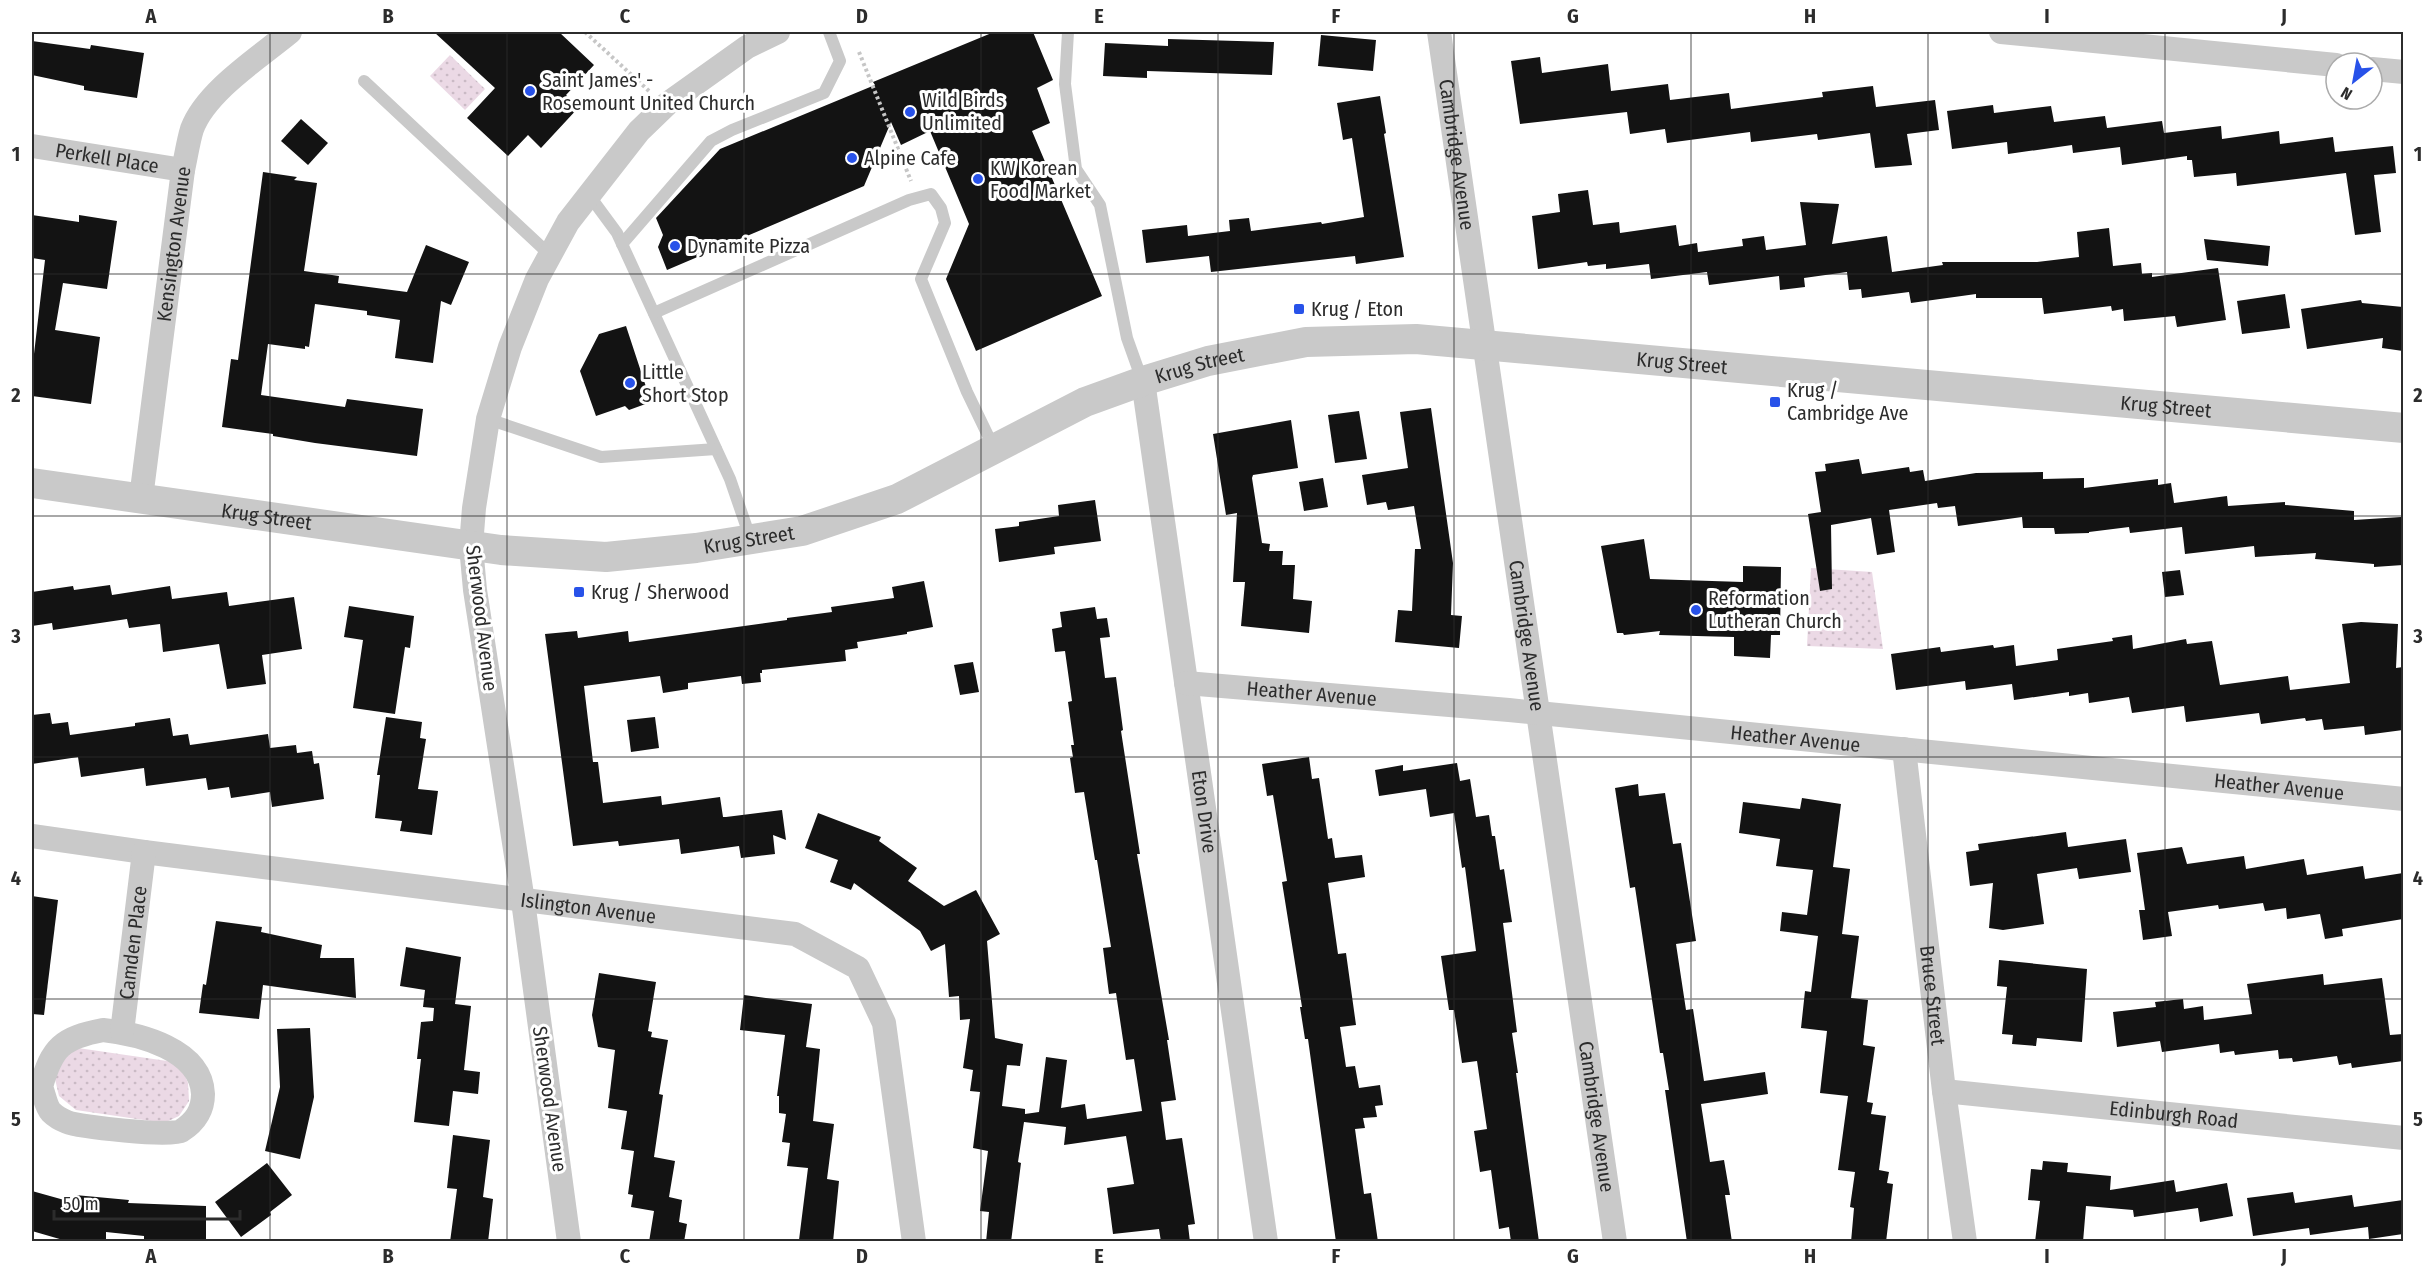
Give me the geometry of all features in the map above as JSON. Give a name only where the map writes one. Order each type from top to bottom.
[{"type":"street","name":"Kensington Avenue","points":[[141,498],[183,170],[193,128],[203,110],[218,92],[290,32]]},
{"type":"street","name":"Sherwood Avenue","points":[[569,1242],[523,901],[475,590],[471,546],[474,508],[488,419],[510,347],[537,279],[568,222],[639,131],[667,104],[747,46],[778,32]]},
{"type":"street","name":"Cambridge Avenue","points":[[1439,32],[1615,1242]]},
{"type":"street","points":[[2001,32],[2324,64]]},
{"type":"street","points":[[2384,70],[2403,72]]},
{"type":"street","name":"Perkell Place","points":[[32,146],[183,170]]},
{"type":"street","name":"Krug Street","points":[[32,483],[471,546],[606,557],[696,549],[802,531],[897,499],[1085,402],[1208,361],[1306,342],[1416,339],[2403,428]]},
{"type":"street","name":"Eton Drive","points":[[1143,381],[1266,1242]]},
{"type":"street","name":"Heather Avenue","points":[[1186,683],[1539,713],[2403,799]]},
{"type":"street","name":"Bruce Street","points":[[1904,749],[1944,1091],[1965,1242]]},
{"type":"street","name":"Islington Avenue","points":[[32,836],[523,901],[795,934],[858,968],[884,1023],[914,1242]]},
{"type":"street","name":"Camden Place","points":[[122,1032],[144,852]]},
{"type":"street","points":[[103,1030],[122,1032],[155,1043],[185,1058],[197,1071],[202,1086],[203,1106],[195,1120],[178,1133],[160,1134],[68,1123],[50,1112],[41,1087],[54,1052],[67,1041],[84,1034],[103,1030]]},
{"type":"street","name":"Edinburgh Road","points":[[1944,1091],[2403,1138]]},
{"type":"lane","points":[[622,244],[711,141],[732,130],[824,93],[840,61],[829,32]]},
{"type":"lane","points":[[1068,32],[1065,84],[1077,169],[1100,206],[1127,338],[1143,381]]},
{"type":"lane","points":[[364,81],[550,255]]},
{"type":"lane","points":[[654,313],[931,194],[941,208],[945,223],[921,279],[967,392],[995,449]]},
{"type":"lane","points":[[589,195],[617,233],[730,479],[752,540]]},
{"type":"lane","points":[[488,419],[602,457],[716,449]]},
{"type":"path","points":[[585,32],[667,104]]},
{"type":"path","points":[[855,43],[918,198]]},
{"type":"shaded area","points":[[450,55],[485,89],[465,110],[430,76]]},
{"type":"shaded area","points":[[1811,568],[1872,572],[1883,649],[1807,646]]},
{"type":"shaded area","points":[[78,1048],[174,1062],[184,1073],[188,1083],[189,1101],[179,1116],[164,1123],[76,1110],[59,1096],[55,1079],[65,1056]]},
{"type":"building","name":"Saint James' - Rosemount United Church","points":[[434,32],[559,32],[594,65],[566,95],[579,107],[541,148],[528,135],[508,156],[467,118],[495,88]]},
{"type":"building","points":[[994,32],[1033,32],[1053,80],[1037,88],[1050,123],[1032,131],[1102,296],[976,351],[946,279],[969,224],[930,131],[901,145],[891,122],[864,186],[667,270],[658,247],[663,235],[656,218],[720,149],[875,85],[873,82]]},
{"type":"building","points":[[1321,35],[1376,40],[1373,71],[1318,66]]},
{"type":"building","points":[[1168,39],[1274,42],[1272,75],[1147,71],[1147,78],[1103,76],[1105,43],[1168,46]]},
{"type":"building","points":[[32,41],[90,49],[91,45],[144,53],[137,98],[84,90],[84,86],[32,75]]},
{"type":"building","points":[[1540,57],[1542,73],[1608,64],[1611,91],[1668,84],[1670,100],[1729,93],[1731,109],[1823,97],[1822,92],[1873,86],[1876,107],[1935,100],[1939,130],[1907,134],[1912,165],[1875,168],[1870,133],[1818,140],[1817,134],[1751,142],[1750,132],[1667,143],[1665,129],[1630,134],[1627,112],[1520,124],[1511,61]]},
{"type":"building","points":[[1380,96],[1404,257],[1356,264],[1355,256],[1211,272],[1209,256],[1146,263],[1142,230],[1187,225],[1188,236],[1230,231],[1229,220],[1249,218],[1251,231],[1364,217],[1352,138],[1343,140],[1337,103]]},
{"type":"building","points":[[1993,105],[1994,113],[2051,106],[2054,122],[2105,116],[2107,128],[2162,121],[2164,133],[2221,126],[2222,139],[2279,131],[2280,144],[2333,137],[2335,152],[2393,146],[2396,173],[2374,175],[2381,232],[2355,235],[2346,173],[2237,186],[2236,173],[2194,177],[2192,160],[2187,160],[2187,156],[2122,165],[2120,147],[2073,153],[2072,145],[2008,154],[2007,142],[1952,149],[1947,111]]},
{"type":"building","points":[[301,119],[328,143],[308,165],[281,141]]},
{"type":"building","points":[[263,172],[297,177],[294,180],[317,183],[304,271],[339,276],[338,283],[407,292],[426,245],[469,262],[451,305],[441,301],[433,363],[395,358],[400,320],[367,315],[367,311],[315,304],[309,347],[305,346],[305,349],[268,344],[261,395],[345,407],[347,399],[423,409],[417,456],[315,443],[222,427],[231,359],[238,360]]},
{"type":"building","points":[[1588,190],[1593,225],[1619,222],[1620,233],[1676,225],[1679,246],[1697,243],[1698,252],[1743,246],[1742,239],[1764,236],[1766,250],[1806,245],[1800,202],[1839,204],[1832,244],[1887,236],[1892,272],[1943,265],[1942,262],[2037,262],[2079,257],[2077,232],[2109,228],[2113,266],[2141,263],[2142,274],[2152,273],[2152,277],[2218,268],[2226,320],[2177,327],[2175,316],[2124,321],[2123,309],[2112,311],[2111,306],[2044,314],[2042,298],[1976,298],[1976,294],[1911,303],[1909,292],[1862,298],[1861,289],[1849,290],[1847,272],[1804,278],[1805,287],[1780,290],[1779,276],[1709,285],[1707,272],[1651,279],[1649,264],[1606,269],[1606,264],[1588,266],[1587,262],[1538,269],[1532,216],[1560,212],[1558,194]]},
{"type":"building","points":[[32,215],[79,222],[79,215],[117,221],[107,289],[63,283],[55,330],[100,337],[91,404],[32,396],[32,371],[45,260],[32,258]]},
{"type":"building","points":[[2204,239],[2270,246],[2268,266],[2207,260]]},
{"type":"building","points":[[2285,294],[2290,328],[2242,334],[2237,301]]},
{"type":"building","points":[[2361,300],[2362,303],[2403,307],[2403,351],[2382,348],[2383,338],[2307,349],[2301,309]]},
{"type":"building","points":[[626,326],[651,402],[629,410],[625,406],[596,416],[580,371],[599,334]]},
{"type":"building","points":[[1431,408],[1453,563],[1451,615],[1462,616],[1459,648],[1395,642],[1398,610],[1412,611],[1415,549],[1421,549],[1414,506],[1388,510],[1386,502],[1367,505],[1362,475],[1408,468],[1400,412]]},
{"type":"building","points":[[1359,411],[1367,459],[1335,463],[1328,415]]},
{"type":"building","points":[[1291,420],[1298,468],[1253,475],[1252,478],[1262,543],[1270,544],[1269,551],[1283,551],[1282,565],[1295,565],[1293,599],[1312,601],[1309,633],[1241,626],[1245,582],[1233,582],[1237,513],[1226,515],[1213,434]]},
{"type":"building","points":[[1859,459],[1862,474],[1909,467],[1910,472],[1923,470],[1925,481],[1976,473],[2043,472],[2043,479],[2084,478],[2084,488],[2158,479],[2158,485],[2171,483],[2174,503],[2227,496],[2228,506],[2285,502],[2285,505],[2354,511],[2354,520],[2401,517],[2403,565],[2374,567],[2374,564],[2315,559],[2316,553],[2255,557],[2254,546],[2185,554],[2182,527],[2130,533],[2129,527],[2089,533],[2055,534],[2054,528],[2023,528],[2022,517],[1958,526],[1955,506],[1938,508],[1937,503],[1889,510],[1895,552],[1877,555],[1871,518],[1831,525],[1832,589],[1820,591],[1808,514],[1821,512],[1815,472],[1826,471],[1825,464]]},
{"type":"building","points":[[1323,478],[1328,507],[1304,511],[1299,482]]},
{"type":"building","points":[[1095,500],[1101,541],[1054,547],[1055,554],[999,562],[995,529],[1019,526],[1019,522],[1059,516],[1058,505]]},
{"type":"building","name":"Reformation Lutheran Church","points":[[1644,539],[1650,579],[1743,582],[1743,566],[1781,567],[1780,635],[1771,635],[1770,658],[1734,656],[1734,637],[1659,635],[1660,631],[1624,635],[1617,633],[1601,546]]},
{"type":"building","points":[[2180,570],[2184,595],[2165,597],[2162,572]]},
{"type":"building","points":[[924,581],[933,627],[907,632],[907,634],[857,642],[858,648],[845,650],[846,661],[762,670],[761,682],[742,684],[741,676],[688,683],[688,689],[663,693],[660,676],[584,686],[593,762],[598,762],[603,803],[661,796],[662,805],[720,797],[723,817],[782,810],[786,840],[773,835],[775,854],[741,858],[739,846],[681,854],[679,839],[619,846],[618,841],[573,846],[545,634],[577,631],[578,638],[628,631],[629,642],[787,620],[787,618],[832,612],[831,607],[894,598],[892,587]]},
{"type":"building","points":[[110,585],[112,595],[170,586],[172,599],[227,592],[229,606],[294,597],[302,649],[262,655],[266,684],[227,689],[219,644],[163,652],[160,624],[129,628],[127,619],[53,630],[52,623],[32,626],[32,592],[73,586],[74,590]]},
{"type":"building","points":[[349,606],[414,616],[410,648],[405,647],[395,714],[353,708],[363,640],[344,637]]},
{"type":"building","points":[[1095,607],[1097,619],[1107,618],[1110,637],[1100,638],[1105,678],[1116,677],[1123,730],[1121,731],[1140,854],[1137,854],[1169,1040],[1167,1040],[1176,1100],[1161,1102],[1166,1140],[1182,1138],[1195,1224],[1188,1225],[1190,1242],[1161,1242],[1159,1229],[1113,1234],[1107,1188],[1134,1184],[1126,1136],[1064,1145],[1066,1127],[1024,1122],[1011,1242],[986,1242],[989,1212],[980,1211],[988,1151],[973,1148],[980,1092],[970,1091],[973,1070],[963,1068],[970,1019],[960,1020],[959,996],[949,997],[945,944],[931,951],[920,931],[854,883],[851,890],[830,882],[838,860],[805,848],[818,813],[881,837],[879,841],[917,868],[908,881],[944,906],[976,890],[1000,934],[987,941],[995,1038],[1023,1044],[1020,1066],[1007,1065],[1002,1106],[1025,1109],[1025,1114],[1039,1112],[1046,1057],[1067,1060],[1061,1108],[1085,1104],[1087,1119],[1142,1111],[1134,1059],[1126,1060],[1116,993],[1109,994],[1103,948],[1111,947],[1097,860],[1095,860],[1084,792],[1075,793],[1070,758],[1073,757],[1071,745],[1074,745],[1068,702],[1072,701],[1065,651],[1055,652],[1052,629],[1062,627],[1060,612]]},
{"type":"building","points":[[2361,622],[2398,624],[2396,668],[2403,667],[2403,730],[2365,735],[2364,726],[2324,730],[2322,719],[2306,721],[2305,718],[2261,724],[2259,713],[2186,722],[2184,706],[2132,713],[2129,697],[2089,703],[2088,693],[2069,696],[2069,692],[2014,700],[2012,684],[1966,690],[1965,681],[1896,690],[1891,654],[1940,647],[1941,652],[1993,645],[1994,648],[2014,645],[2016,666],[2058,660],[2057,649],[2113,641],[2112,638],[2132,635],[2133,649],[2186,639],[2187,644],[2212,641],[2220,685],[2288,676],[2290,690],[2350,683],[2342,624]]},
{"type":"building","points":[[973,662],[979,692],[960,695],[954,665]]},
{"type":"building","points":[[50,713],[52,724],[68,722],[70,735],[135,726],[135,723],[170,718],[173,736],[188,734],[190,745],[268,734],[270,748],[296,745],[297,753],[312,751],[314,764],[319,763],[324,799],[272,807],[270,792],[231,798],[229,787],[208,790],[206,778],[146,786],[144,768],[81,777],[78,757],[32,764],[32,715]]},
{"type":"building","points":[[386,717],[422,722],[420,738],[426,739],[418,789],[438,791],[432,835],[400,831],[402,821],[375,818],[380,775],[377,775]]},
{"type":"building","points":[[655,717],[659,748],[631,752],[627,720]]},
{"type":"building","points":[[1309,757],[1312,779],[1319,778],[1328,839],[1332,838],[1335,858],[1362,855],[1365,877],[1328,883],[1338,954],[1346,953],[1356,1025],[1340,1027],[1346,1067],[1355,1066],[1359,1088],[1380,1085],[1383,1105],[1375,1106],[1377,1117],[1363,1118],[1365,1128],[1355,1129],[1364,1194],[1371,1193],[1378,1242],[1336,1242],[1308,1039],[1305,1039],[1282,882],[1287,881],[1273,795],[1267,796],[1262,764]]},
{"type":"building","points":[[1457,763],[1460,781],[1470,779],[1476,817],[1489,815],[1500,870],[1504,869],[1512,922],[1503,923],[1517,1032],[1512,1033],[1539,1242],[1511,1242],[1509,1227],[1499,1229],[1491,1170],[1480,1172],[1474,1131],[1487,1129],[1477,1061],[1462,1063],[1454,1010],[1449,1010],[1441,956],[1476,951],[1465,867],[1462,868],[1454,813],[1430,817],[1426,789],[1379,796],[1375,770],[1403,765],[1403,771]]},
{"type":"building","points":[[1638,784],[1639,796],[1665,793],[1673,844],[1681,843],[1696,941],[1676,944],[1686,1010],[1693,1009],[1704,1081],[1765,1072],[1768,1094],[1701,1104],[1710,1162],[1724,1160],[1730,1195],[1725,1195],[1732,1242],[1687,1242],[1665,1090],[1669,1090],[1663,1053],[1660,1053],[1635,887],[1630,888],[1615,788]]},
{"type":"building","points":[[1802,798],[1841,804],[1833,867],[1850,869],[1842,934],[1859,936],[1851,998],[1868,1000],[1863,1045],[1875,1047],[1867,1102],[1873,1103],[1871,1114],[1886,1116],[1879,1170],[1889,1172],[1887,1183],[1893,1184],[1886,1242],[1851,1242],[1854,1208],[1850,1207],[1855,1172],[1838,1170],[1848,1096],[1820,1093],[1827,1031],[1801,1028],[1805,991],[1811,992],[1818,936],[1780,931],[1782,912],[1807,915],[1813,870],[1776,866],[1780,839],[1739,833],[1743,802],[1800,809]]},
{"type":"building","points":[[2066,832],[2068,847],[2126,839],[2131,872],[2079,879],[2077,868],[2037,874],[2044,924],[2003,930],[1989,928],[1993,883],[1970,886],[1966,852],[1979,850],[1978,844]]},
{"type":"building","points":[[2182,847],[2187,864],[2244,856],[2246,869],[2304,859],[2307,875],[2363,866],[2365,879],[2403,873],[2403,919],[2342,929],[2343,936],[2325,939],[2320,914],[2287,919],[2286,908],[2265,911],[2263,903],[2219,909],[2218,905],[2168,912],[2172,936],[2143,940],[2139,910],[2145,910],[2137,853]]},
{"type":"building","points":[[32,896],[58,900],[44,1015],[32,1014]]},
{"type":"building","points":[[216,921],[262,927],[261,932],[322,945],[320,958],[354,958],[356,998],[263,985],[259,1019],[199,1013]]},
{"type":"building","points":[[406,947],[461,957],[455,1004],[471,1006],[464,1070],[480,1072],[478,1094],[453,1091],[449,1126],[414,1122],[421,1059],[417,1059],[421,1022],[433,1021],[434,1008],[423,1007],[425,990],[400,986]]},
{"type":"building","points":[[1999,960],[2087,969],[2082,1042],[2037,1038],[2036,1046],[2012,1044],[2013,1035],[2002,1034],[2007,987],[1997,986]]},
{"type":"building","points":[[599,973],[656,982],[648,1031],[652,1032],[651,1037],[668,1040],[659,1094],[663,1095],[654,1157],[675,1161],[669,1197],[682,1200],[679,1222],[687,1224],[684,1242],[649,1242],[654,1211],[631,1207],[633,1195],[628,1194],[634,1151],[621,1149],[627,1111],[608,1108],[615,1050],[598,1047],[592,1015]]},
{"type":"building","points":[[2323,974],[2324,985],[2382,978],[2390,1035],[2403,1034],[2403,1061],[2352,1068],[2351,1063],[2339,1065],[2337,1056],[2293,1062],[2292,1058],[2279,1059],[2278,1050],[2235,1055],[2234,1051],[2220,1053],[2219,1044],[2162,1052],[2160,1041],[2117,1047],[2113,1012],[2156,1007],[2155,1002],[2183,999],[2184,1009],[2203,1006],[2204,1020],[2252,1014],[2247,984]]},
{"type":"building","points":[[744,995],[812,1004],[806,1047],[820,1049],[813,1121],[834,1124],[827,1179],[839,1181],[833,1242],[799,1240],[808,1168],[787,1166],[790,1143],[782,1142],[786,1114],[779,1113],[779,1096],[777,1096],[785,1035],[740,1030]]},
{"type":"building","points":[[310,1028],[314,1097],[300,1159],[265,1151],[280,1087],[277,1029]]},
{"type":"building","points":[[453,1135],[490,1140],[483,1197],[493,1199],[488,1242],[450,1242],[457,1189],[447,1188]]},
{"type":"building","points":[[2043,1161],[2068,1163],[2067,1172],[2111,1176],[2110,1190],[2174,1180],[2176,1192],[2227,1183],[2233,1216],[2200,1222],[2198,1208],[2134,1217],[2133,1210],[2086,1206],[2083,1242],[2035,1242],[2040,1201],[2028,1200],[2031,1169],[2042,1170]]},
{"type":"building","points":[[267,1163],[292,1195],[270,1212],[271,1215],[241,1237],[215,1202]]},
{"type":"building","points":[[32,1191],[75,1203],[75,1195],[129,1200],[128,1203],[206,1206],[206,1242],[144,1242],[144,1236],[106,1232],[106,1242],[70,1242],[32,1231]]},
{"type":"building","points":[[2293,1192],[2295,1203],[2352,1195],[2354,1207],[2403,1200],[2403,1234],[2369,1239],[2368,1227],[2310,1235],[2309,1228],[2253,1236],[2247,1198]]},
{"type":"place","name":"Saint James' - Rosemount United Church","points":[[530,91]]},
{"type":"place","name":"Wild Birds Unlimited","points":[[910,112]]},
{"type":"place","name":"Alpine Cafe","points":[[852,158]]},
{"type":"place","name":"KW Korean Food Market","points":[[978,179]]},
{"type":"place","name":"Dynamite Pizza","points":[[675,246]]},
{"type":"place","name":"Krug / Eton","points":[[1299,309]]},
{"type":"place","name":"Little Short Stop","points":[[630,383]]},
{"type":"place","name":"Krug / Cambridge Ave","points":[[1775,402]]},
{"type":"place","name":"Krug / Sherwood","points":[[579,592]]},
{"type":"place","name":"Reformation Lutheran Church","points":[[1696,610]]}]
